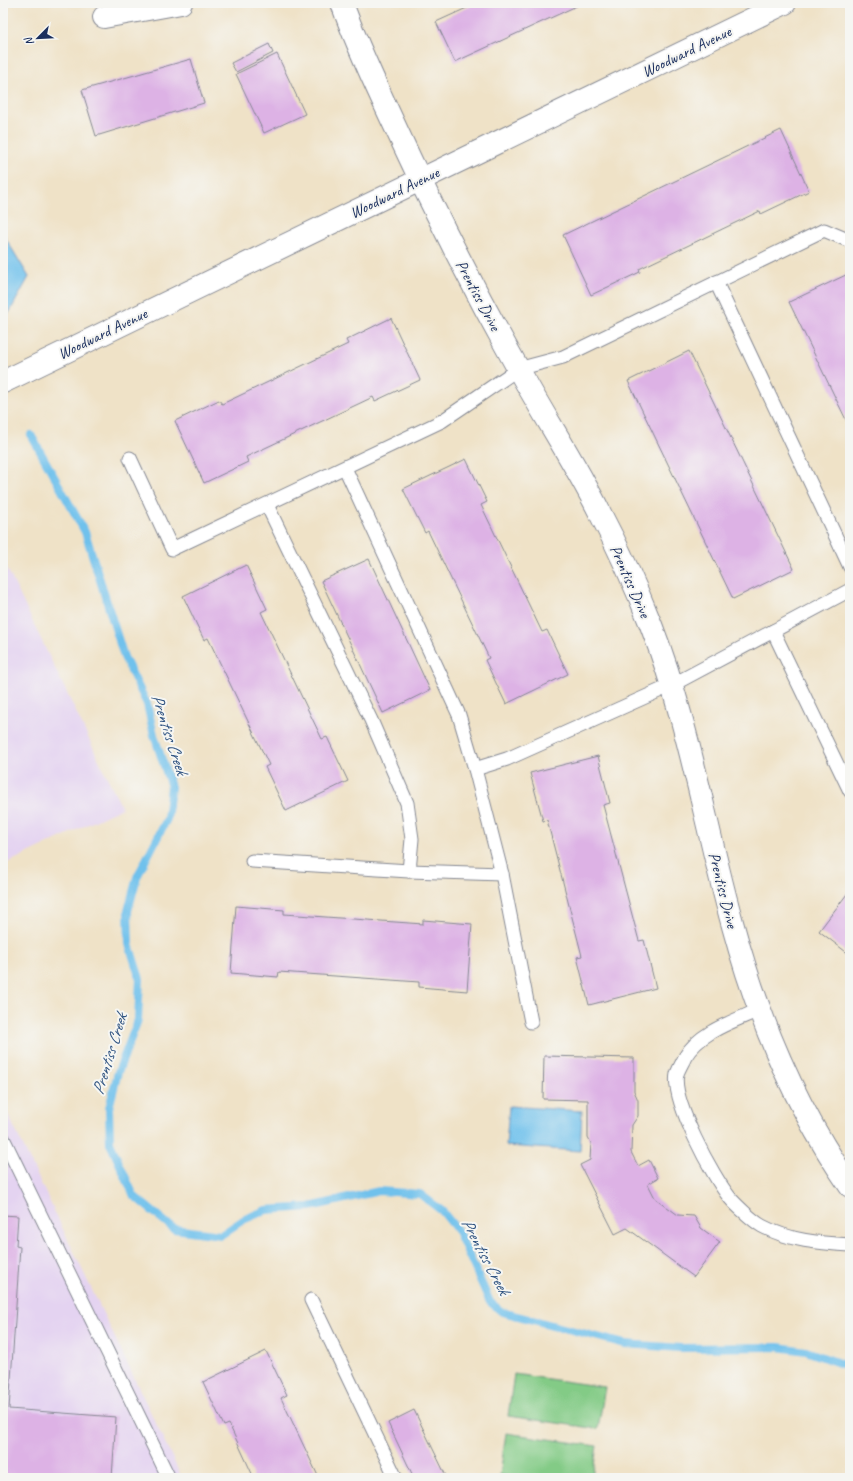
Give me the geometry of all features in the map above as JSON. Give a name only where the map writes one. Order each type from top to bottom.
[{"type":"street","points":[[104,17],[181,3]]},
{"type":"street","name":"Prentiss Drive","points":[[342,3],[352,34],[419,180],[518,369],[600,511],[645,612],[672,685],[733,927],[761,1009],[790,1080],[813,1128],[850,1186]]},
{"type":"street","name":"Woodward Avenue","points":[[3,382],[785,3]]},
{"type":"lane","points":[[130,458],[172,549],[442,421],[518,369],[564,357],[824,230],[850,241]]},
{"type":"lane","points":[[716,282],[850,567]]},
{"type":"lane","points":[[345,468],[459,715],[475,769],[502,874],[531,1022]]},
{"type":"lane","points":[[267,505],[371,720],[407,803],[412,839],[409,871]]},
{"type":"lane","points":[[475,769],[506,759],[672,685],[850,590]]},
{"type":"lane","points":[[773,631],[850,791]]},
{"type":"lane","points":[[252,861],[409,871],[502,874]]},
{"type":"lane","points":[[761,1009],[698,1041],[686,1056],[677,1074],[678,1090],[685,1116],[709,1166],[730,1198],[761,1226],[804,1241],[850,1245]]},
{"type":"lane","points":[[3,1138],[169,1478]]},
{"type":"lane","points":[[311,1300],[396,1478]]},
{"type":"shaded area","points":[[3,560],[122,808],[3,865]]},
{"type":"shaded area","points":[[3,1104],[182,1478],[3,1478]]},
{"type":"green space","points":[[514,1374],[605,1387],[598,1429],[508,1416]]},
{"type":"green space","points":[[506,1433],[597,1446],[592,1478],[519,1478],[500,1475]]},
{"type":"water","points":[[3,234],[29,277],[9,313],[3,316]]},
{"type":"water","points":[[509,1106],[582,1111],[580,1151],[506,1146]]},
{"type":"building","points":[[469,3],[583,3],[455,62],[436,22],[471,6]]},
{"type":"building","points":[[269,44],[273,53],[236,72],[231,63]]},
{"type":"building","points":[[277,54],[305,114],[264,133],[236,74]]},
{"type":"building","points":[[191,59],[204,103],[96,136],[82,90]]},
{"type":"building","points":[[781,130],[809,191],[761,214],[760,211],[639,269],[640,272],[591,295],[563,235]]},
{"type":"building","points":[[850,273],[850,428],[789,302]]},
{"type":"building","points":[[391,318],[420,380],[375,401],[373,397],[246,457],[248,462],[204,483],[175,421],[219,400],[222,404],[348,344],[346,340]]},
{"type":"building","points":[[689,351],[794,569],[733,599],[628,381]]},
{"type":"building","points":[[466,459],[487,502],[481,505],[542,632],[547,630],[568,674],[506,704],[485,660],[489,658],[428,531],[425,533],[403,489]]},
{"type":"building","points":[[369,559],[430,690],[383,713],[321,581]]},
{"type":"building","points":[[246,565],[267,609],[261,612],[322,739],[327,737],[348,781],[286,811],[265,767],[269,765],[208,638],[204,640],[183,596]]},
{"type":"building","points":[[598,756],[610,803],[603,805],[639,941],[644,940],[656,988],[589,1005],[577,957],[582,956],[547,820],[543,821],[530,773]]},
{"type":"building","points":[[850,890],[850,955],[819,931]]},
{"type":"building","points":[[236,906],[284,910],[284,914],[423,924],[423,920],[472,924],[467,991],[419,987],[419,982],[279,972],[278,977],[231,973]]},
{"type":"building","points":[[544,1056],[634,1058],[634,1091],[638,1100],[638,1116],[632,1125],[631,1152],[638,1166],[649,1160],[658,1178],[648,1184],[655,1198],[678,1215],[694,1216],[701,1228],[720,1242],[694,1277],[627,1228],[615,1234],[580,1165],[590,1160],[591,1143],[588,1137],[588,1100],[543,1099]]},
{"type":"building","points":[[3,1215],[18,1216],[16,1246],[20,1247],[9,1409],[116,1417],[112,1478],[3,1478]]},
{"type":"building","points":[[266,1351],[287,1395],[281,1398],[319,1478],[254,1478],[229,1424],[224,1426],[203,1382]]},
{"type":"building","points":[[414,1410],[447,1478],[414,1478],[388,1423]]},
{"type":"waterway","name":"Prentiss Creek","points":[[31,435],[85,532],[124,657],[147,704],[154,735],[171,787],[167,819],[137,877],[128,911],[129,944],[140,979],[138,1020],[118,1072],[109,1108],[110,1143],[134,1196],[174,1229],[221,1235],[243,1220],[266,1210],[310,1207],[379,1191],[420,1194],[442,1211],[458,1231],[490,1302],[502,1312],[625,1344],[680,1348],[778,1347],[806,1351],[850,1367]]}]
